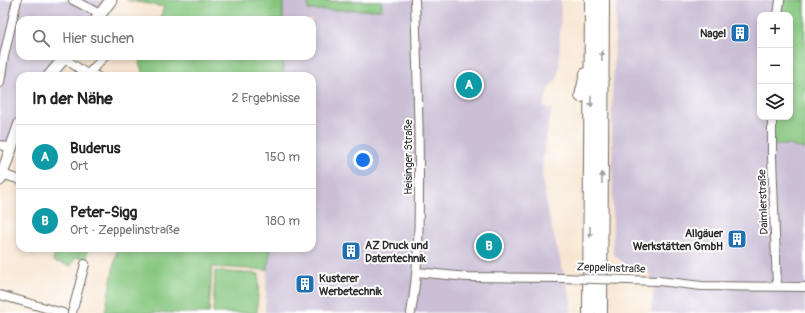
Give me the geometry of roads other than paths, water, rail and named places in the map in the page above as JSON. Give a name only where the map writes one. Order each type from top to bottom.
[{"type":"highway","points":[[590,0],[590,313]]},
{"type":"highway","points":[[603,0],[602,245],[605,310]]},
{"type":"highway","points":[[581,96],[591,49]]},
{"type":"highway","points":[[581,245],[590,275]]},
{"type":"main road","points":[[99,16],[111,0]]},
{"type":"main road","points":[[52,72],[62,60]]},
{"type":"main road","points":[[1,177],[5,146],[16,132]]},
{"type":"street","points":[[0,83],[2,56],[17,0]]},
{"type":"street","points":[[73,0],[97,16]]},
{"type":"street","name":"Heisinger Straße","points":[[410,313],[416,272],[418,238],[419,109],[416,0]]},
{"type":"street","points":[[778,12],[780,0]]},
{"type":"street","points":[[68,60],[78,69],[85,72]]},
{"type":"street","points":[[94,72],[102,60]]},
{"type":"street","name":"Daimlerstraße","points":[[772,120],[777,286]]},
{"type":"street","points":[[1,177],[16,179]]},
{"type":"street","points":[[72,313],[85,264]]},
{"type":"street","name":"Zeppelinstraße","points":[[416,272],[467,276],[659,281],[702,286],[805,287]]},
{"type":"street","points":[[0,295],[63,313]]},
{"type":"place","name":"Nagel","points":[[740,33]]},
{"type":"place","name":"Buderus","points":[[469,85]]},
{"type":"place","name":"Allgäuer Werkstätten GmbH","points":[[737,239]]},
{"type":"place","name":"Peter-Sigg","points":[[489,246]]},
{"type":"place","name":"AZ Druck und Datentechnik","points":[[351,251]]},
{"type":"place","name":"Kusterer Werbetechnik","points":[[305,284]]}]
